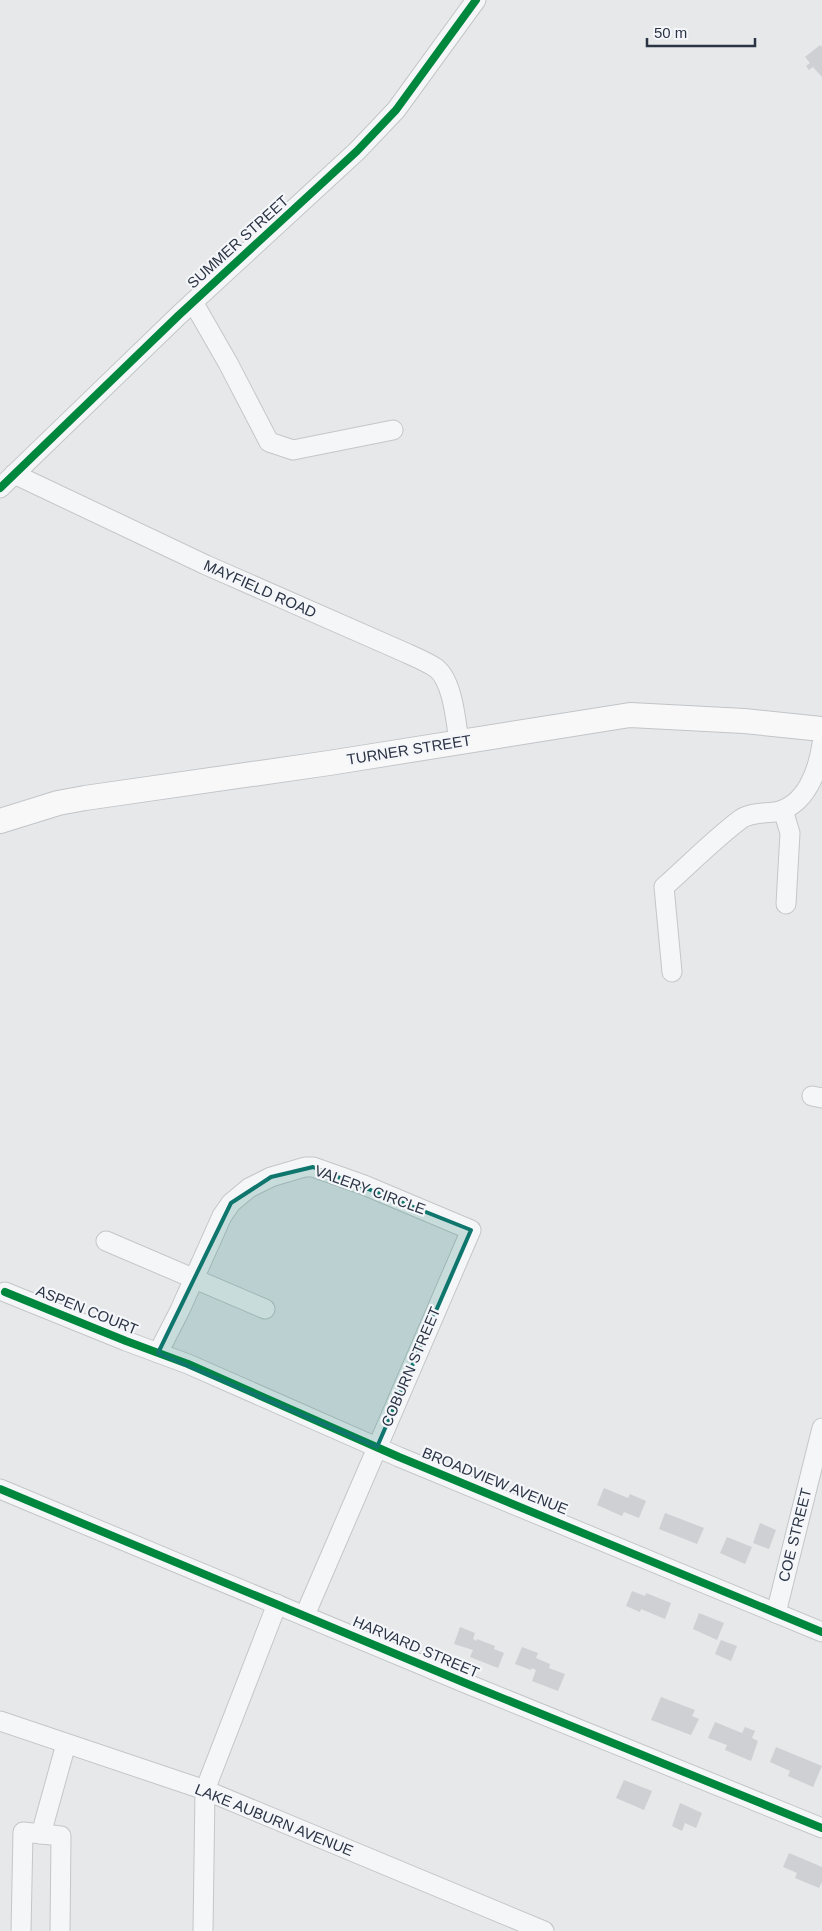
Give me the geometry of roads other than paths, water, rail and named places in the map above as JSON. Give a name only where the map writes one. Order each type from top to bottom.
[{"type":"main road","name":"TURNER STREET","points":[[0,821],[85,798],[329,763],[630,715],[744,721],[822,730]]},
{"type":"street","name":"SUMMER STREET","points":[[0,488],[193,302],[357,151],[396,110],[476,0]]},
{"type":"street","points":[[193,302],[228,363],[269,442],[293,450],[393,430]]},
{"type":"street","name":"MAYFIELD ROAD","points":[[14,474],[206,565],[404,652],[436,669],[442,675],[450,693],[459,742]]},
{"type":"street","points":[[672,972],[664,888],[743,817],[783,810],[797,801],[810,784],[820,761],[822,744]]},
{"type":"street","points":[[783,810],[790,832],[786,904]]},
{"type":"street","name":"VALERY CIRCLE","points":[[158,1353],[180,1310],[222,1216],[231,1203],[249,1188],[271,1177],[305,1167],[319,1168],[471,1230]]},
{"type":"street","name":"COBURN STREET","points":[[305,1616],[471,1230]]},
{"type":"street","points":[[106,1241],[266,1310]]},
{"type":"street","name":"ASPEN COURT","points":[[5,1292],[158,1353]]},
{"type":"street","name":"BROADVIEW AVENUE","points":[[158,1353],[188,1364],[377,1447],[822,1632]]},
{"type":"street","name":"COE STREET","points":[[776,1613],[822,1428]]},
{"type":"street","name":"HARVARD STREET","points":[[0,1489],[822,1828]]},
{"type":"street","points":[[203,1931],[204,1790],[277,1604]]},
{"type":"street","name":"LAKE AUBURN AVENUE","points":[[0,1721],[204,1790],[544,1931]]},
{"type":"street","points":[[41,1834],[66,1744]]},
{"type":"street","points":[[22,1931],[23,1832],[61,1836],[60,1931]]}]
